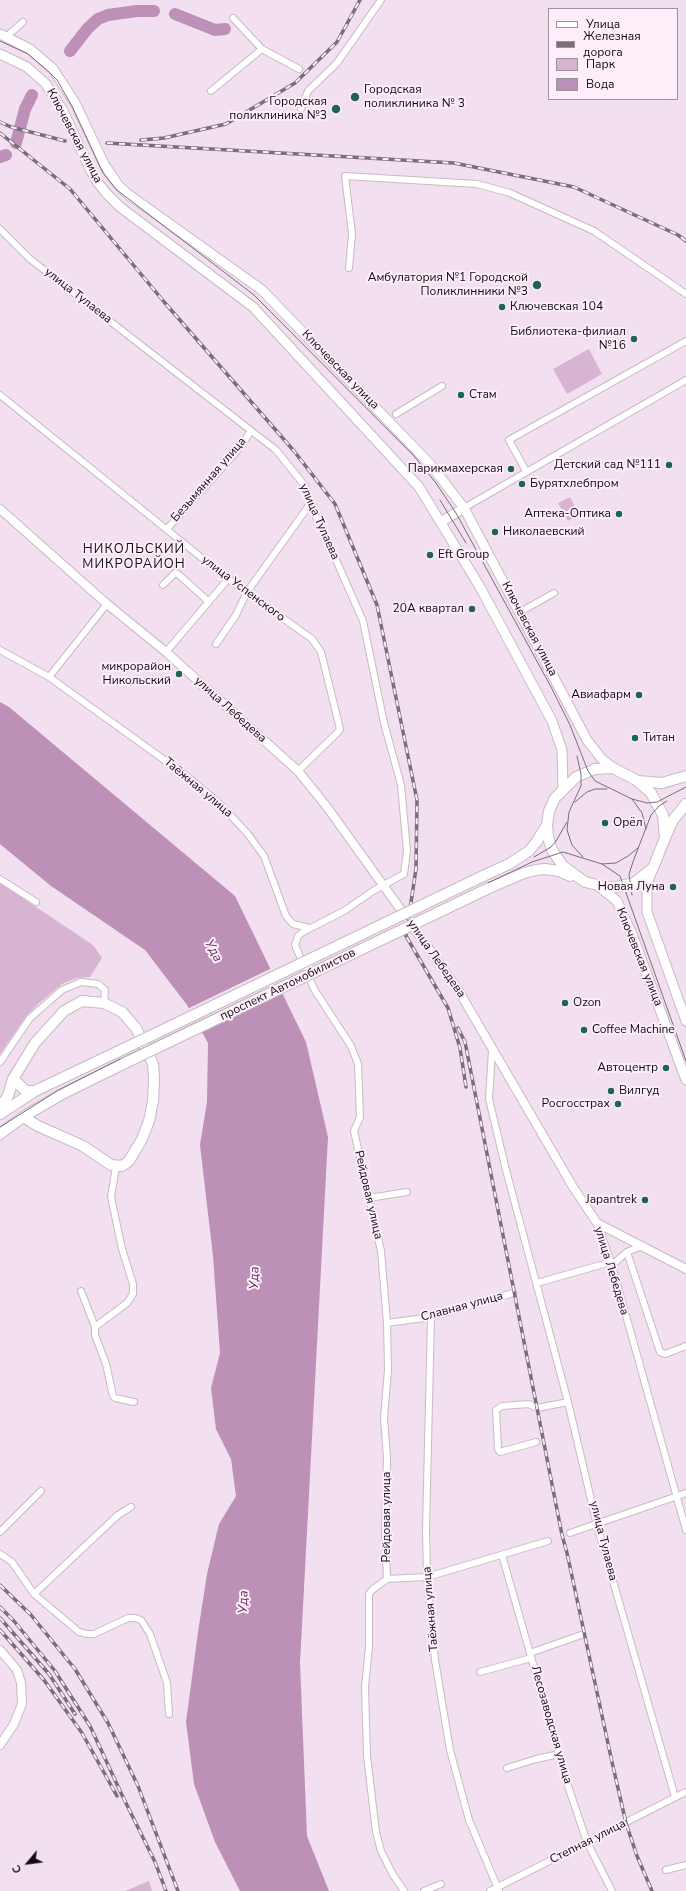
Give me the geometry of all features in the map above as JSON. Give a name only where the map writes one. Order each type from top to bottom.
[{"type":"main road","name":"Ключевская улица","points":[[3,35],[30,49],[53,69],[75,103],[104,164],[118,185],[129,195],[262,290],[430,464],[464,508],[587,740],[601,758],[613,768]]},
{"type":"main road","name":"Ключевская улица","points":[[0,54],[27,66],[46,84],[60,106],[90,169],[98,183],[107,194],[120,207],[253,307],[419,487],[480,587],[552,721],[562,750],[563,789]]},
{"type":"main road","points":[[441,522],[464,508]]},
{"type":"main road","points":[[665,838],[662,815],[657,802],[646,786],[613,768],[595,769],[581,774],[555,798],[549,811],[547,825],[548,837],[556,858],[563,866],[585,882],[611,888],[630,885],[653,868],[673,820],[686,804]]},
{"type":"main road","points":[[636,780],[662,783],[686,776]]},
{"type":"main road","name":"проспект Автомобилистов","points":[[0,1114],[35,1091],[509,864],[529,850],[537,841],[547,825]]},
{"type":"main road","name":"Ключевская улица","points":[[653,868],[647,884],[647,912],[686,1020]]},
{"type":"main road","name":"проспект Автомобилистов","points":[[0,1134],[22,1117],[62,1094],[524,872],[545,869],[559,871],[585,882]]},
{"type":"main road","name":"Ключевская улица","points":[[598,886],[616,901],[632,934],[686,1080]]},
{"type":"main road","points":[[0,1107],[8,1096],[13,1079],[35,1043],[64,1011],[82,1001],[104,1003],[122,1012],[136,1028],[153,1064],[153,1101],[149,1121],[142,1139],[129,1161],[122,1166],[116,1167],[104,1161],[83,1146],[38,1126],[22,1117]]},
{"type":"main road","points":[[13,1079],[26,1091],[35,1091]]},
{"type":"street","points":[[301,108],[308,91],[337,63],[381,0]]},
{"type":"street","points":[[233,18],[262,49],[299,69]]},
{"type":"street","points":[[3,35],[23,22]]},
{"type":"street","points":[[211,91],[262,49]]},
{"type":"street","points":[[348,268],[352,234],[345,176],[477,184],[510,193],[594,231],[686,294]]},
{"type":"street","name":"улица Тулаева","points":[[0,229],[30,259],[276,450],[305,486],[310,504],[363,621],[384,723],[401,785],[407,851],[404,874],[383,887]]},
{"type":"street","points":[[526,471],[509,440],[686,341]]},
{"type":"street","points":[[464,508],[686,380]]},
{"type":"street","points":[[396,414],[442,386]]},
{"type":"street","name":"улица Успенского","points":[[0,395],[228,579],[312,639],[321,652],[340,729],[298,771]]},
{"type":"street","name":"Безымянная улица","points":[[167,529],[237,451],[251,431]]},
{"type":"street","points":[[216,644],[236,615],[247,592],[310,504]]},
{"type":"street","name":"улица Лебедева","points":[[0,509],[107,604],[166,652],[298,771],[327,807],[457,988],[573,1187],[597,1223],[611,1264],[675,1496],[686,1530]]},
{"type":"street","points":[[163,586],[175,573],[178,574],[209,602]]},
{"type":"street","points":[[166,652],[228,579]]},
{"type":"street","points":[[520,612],[554,593]]},
{"type":"street","points":[[49,677],[107,604]]},
{"type":"street","name":"Таёжная улица","points":[[0,650],[49,677],[188,777],[221,805],[247,833],[264,856],[286,916],[293,924],[309,928]]},
{"type":"street","points":[[0,879],[36,902]]},
{"type":"street","points":[[309,928],[337,915],[373,891],[383,887]]},
{"type":"street","name":"Рейдовая улица","points":[[309,928],[298,936],[295,945],[314,989],[351,1046],[358,1064],[360,1117],[354,1131],[381,1251],[387,1323],[388,1370],[384,1418],[387,1458],[385,1532],[387,1579],[369,1594],[369,1647],[365,1688],[367,1756],[376,1832],[381,1851],[392,1873],[404,1891]]},
{"type":"street","points":[[0,1062],[30,1018],[62,990],[81,982],[98,984],[105,990],[104,1003]]},
{"type":"street","name":"улица Тулаева","points":[[492,1050],[489,1099],[506,1170],[538,1283],[597,1524],[675,1797]]},
{"type":"street","points":[[96,1327],[127,1303],[133,1294],[133,1284],[122,1249],[111,1198],[116,1167]]},
{"type":"street","points":[[369,1198],[407,1192]]},
{"type":"street","points":[[597,1223],[686,1268]]},
{"type":"street","points":[[538,1283],[611,1264],[627,1252],[642,1246]]},
{"type":"street","points":[[627,1252],[660,1352],[665,1354],[686,1346]]},
{"type":"street","points":[[81,1291],[96,1327],[95,1335],[106,1364],[113,1396],[115,1398],[134,1402]]},
{"type":"street","name":"Славная улица","points":[[387,1323],[431,1317],[513,1293]]},
{"type":"street","name":"Таёжная улица","points":[[431,1317],[426,1529],[427,1577],[436,1660],[450,1750],[469,1820],[498,1889]]},
{"type":"street","points":[[536,1442],[500,1452],[498,1449],[496,1410],[506,1406],[530,1404],[537,1408],[568,1402]]},
{"type":"street","points":[[0,1532],[41,1491]]},
{"type":"street","points":[[570,1533],[686,1493]]},
{"type":"street","points":[[34,1594],[118,1515],[131,1507]]},
{"type":"street","points":[[387,1579],[427,1577],[548,1541]]},
{"type":"street","points":[[0,1554],[12,1562],[34,1594],[71,1625],[87,1634],[94,1634],[128,1618],[141,1620],[150,1634],[167,1683],[168,1714]]},
{"type":"street","name":"Лесозаводская улица","points":[[502,1555],[559,1754],[587,1842],[612,1891]]},
{"type":"street","points":[[480,1672],[530,1656],[581,1636]]},
{"type":"street","points":[[0,1650],[17,1670],[22,1683],[22,1704],[14,1724],[0,1746]]},
{"type":"street","points":[[507,1768],[559,1754]]},
{"type":"street","name":"Степная улица","points":[[490,1891],[498,1889],[686,1792]]},
{"type":"street","points":[[666,1870],[686,1865]]},
{"type":"street","points":[[424,1891],[441,1884]]},
{"type":"green space","points":[[589,349],[602,374],[567,394],[553,369]]},
{"type":"green space","points":[[570,497],[579,515],[568,521],[558,503]]},
{"type":"green space","points":[[0,883],[93,945],[102,958],[90,977],[77,978],[62,984],[38,1004],[27,1015],[0,1054]]},
{"type":"green space","points":[[149,1881],[152,1891],[125,1891]]},
{"type":"water","name":"Уда","points":[[0,702],[9,707],[235,896],[306,1042],[328,1137],[300,1663],[307,1836],[329,1891],[240,1891],[215,1842],[194,1784],[186,1722],[198,1632],[207,1574],[219,1524],[236,1496],[231,1459],[216,1429],[211,1388],[220,1353],[213,1256],[200,1145],[207,1102],[208,1043],[187,1005],[145,950],[51,886],[0,844]]},
{"type":"pier","points":[[272,968],[284,992],[200,1032],[187,1009]]},
{"type":"waterway","points":[[70,51],[88,28],[98,19],[108,15],[137,11],[154,11]]},
{"type":"waterway","points":[[175,14],[215,30],[225,29]]},
{"type":"waterway","points":[[16,143],[25,109],[32,95]]},
{"type":"waterway","points":[[0,157],[6,155]]},
{"type":"tram line","points":[[0,41],[28,54],[57,80],[72,106],[103,173],[117,190],[254,295],[413,455],[436,483],[456,513],[551,687],[570,725],[588,771],[595,781],[632,799],[647,803],[657,802],[686,787]]},
{"type":"tram line","points":[[440,500],[466,543]]},
{"type":"tram line","points":[[577,756],[581,774],[581,786],[569,812],[567,830],[572,845],[583,857]]},
{"type":"tram line","points":[[575,802],[587,792],[595,789],[607,789]]},
{"type":"tram line","points":[[632,799],[642,813],[646,829]]},
{"type":"tram line","points":[[632,895],[629,874],[634,859],[651,815],[659,806],[667,801]]},
{"type":"tram line","points":[[534,857],[551,847],[567,822]]},
{"type":"tram line","points":[[602,864],[616,863],[638,848]]},
{"type":"tram line","points":[[0,1127],[57,1091],[120,1059],[532,862],[563,852],[602,864],[620,876],[686,1061]]},
{"type":"railway","points":[[141,140],[164,138],[226,124],[295,83],[337,42],[360,0]]},
{"type":"railway","points":[[0,122],[11,127],[65,141]]},
{"type":"railway","points":[[0,133],[70,189],[165,303],[294,451],[335,504],[377,605],[417,800],[416,869],[406,936],[448,1008],[460,1048],[466,1087]]},
{"type":"railway","points":[[107,143],[454,163],[574,187],[678,235],[686,241]]},
{"type":"railway","points":[[458,1028],[465,1042],[562,1535],[612,1762],[626,1823],[637,1856],[652,1891]]},
{"type":"railway","points":[[0,1585],[31,1615],[75,1669],[108,1723],[138,1786],[178,1891]]},
{"type":"railway","points":[[0,1607],[14,1621],[55,1671],[90,1726],[155,1862],[166,1891]]},
{"type":"railway","points":[[0,1618],[49,1674],[75,1714]]},
{"type":"railway","points":[[0,1630],[44,1680],[82,1733],[117,1796]]},
{"type":"place","name":"Городская поликлиника № 3","points":[[355,97]]},
{"type":"place","name":"Городская поликлиника №3","points":[[336,109]]},
{"type":"place","name":"Амбулатория №1 Городской Поликлинники №3","points":[[537,285]]},
{"type":"place","name":"Ключевская 104","points":[[502,307]]},
{"type":"place","name":"Библиотека-филиал №16","points":[[634,339]]},
{"type":"place","name":"Стам","points":[[461,395]]},
{"type":"place","name":"Детский сад №111","points":[[669,465]]},
{"type":"place","name":"Парикмахерская","points":[[511,469]]},
{"type":"place","name":"Бурятхлебпром","points":[[522,484]]},
{"type":"place","name":"Аптека-Оптика","points":[[619,514]]},
{"type":"place","name":"Николаевский","points":[[495,532]]},
{"type":"place","name":"Eft Group","points":[[430,555]]},
{"type":"place","name":"20А квартал","points":[[472,609]]},
{"type":"place","name":"микрорайон Никольский","points":[[179,674]]},
{"type":"place","name":"Авиафарм","points":[[639,695]]},
{"type":"place","name":"Титан","points":[[635,738]]},
{"type":"place","name":"Орёл","points":[[605,823]]},
{"type":"place","name":"Новая Луна","points":[[673,887]]},
{"type":"place","name":"Ozon","points":[[565,1003]]},
{"type":"place","name":"Coffee Machine","points":[[584,1030]]},
{"type":"place","name":"Автоцентр","points":[[666,1068]]},
{"type":"place","name":"Вилгуд","points":[[611,1091]]},
{"type":"place","name":"Росгосстрах","points":[[618,1104]]},
{"type":"place","name":"Japantrek","points":[[645,1200]]},
{"type":"district","name":"НИКОЛЬСКИЙ МИКРОРАЙОН","points":[[134,558]]}]
